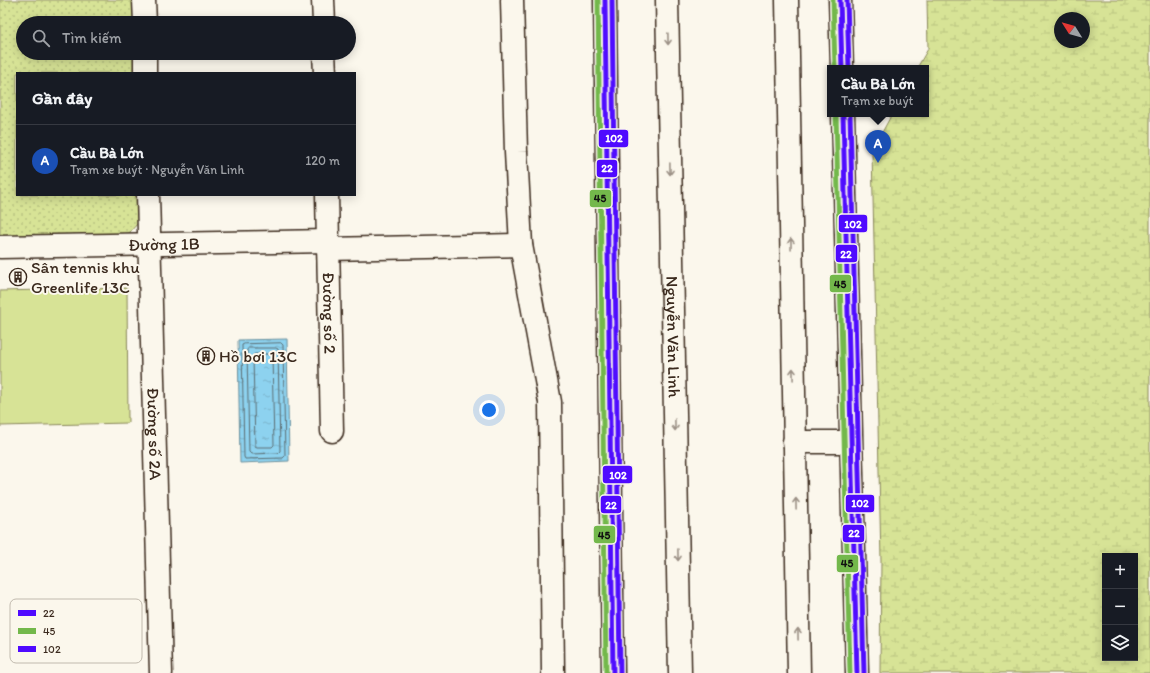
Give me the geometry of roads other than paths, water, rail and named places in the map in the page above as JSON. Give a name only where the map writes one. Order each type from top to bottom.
[{"type":"main road","points":[[144,0],[145,16]]},
{"type":"main road","points":[[323,0],[324,16]]},
{"type":"main road","points":[[512,0],[516,152],[521,245],[550,402],[552,673]]},
{"type":"main road","points":[[605,0],[613,673]]},
{"type":"main road","name":"Nguyễn Văn Linh","points":[[667,0],[680,673]]},
{"type":"main road","points":[[787,0],[799,673]]},
{"type":"main road","points":[[840,0],[842,65]]},
{"type":"main road","points":[[145,60],[145,72]]},
{"type":"main road","points":[[324,60],[325,72]]},
{"type":"main road","points":[[843,117],[850,442],[857,673]]},
{"type":"main road","name":"Đường số 2A","points":[[148,196],[148,245],[161,673]]},
{"type":"main road","name":"Đường số 2","points":[[327,196],[332,431]]},
{"type":"main road","name":"Đường 1B","points":[[0,247],[148,245],[521,245]]},
{"type":"main road","points":[[794,442],[850,442]]},
{"type":"water","points":[[287,339],[289,461],[240,463],[238,340]]},
{"type":"place","name":"Cầu Bà Lớn","points":[[878,163]]},
{"type":"place","name":"Sân tennis khu Greenlife 13C","points":[[18,277]]},
{"type":"place","name":"Hồ bơi 13C","points":[[206,356]]}]
